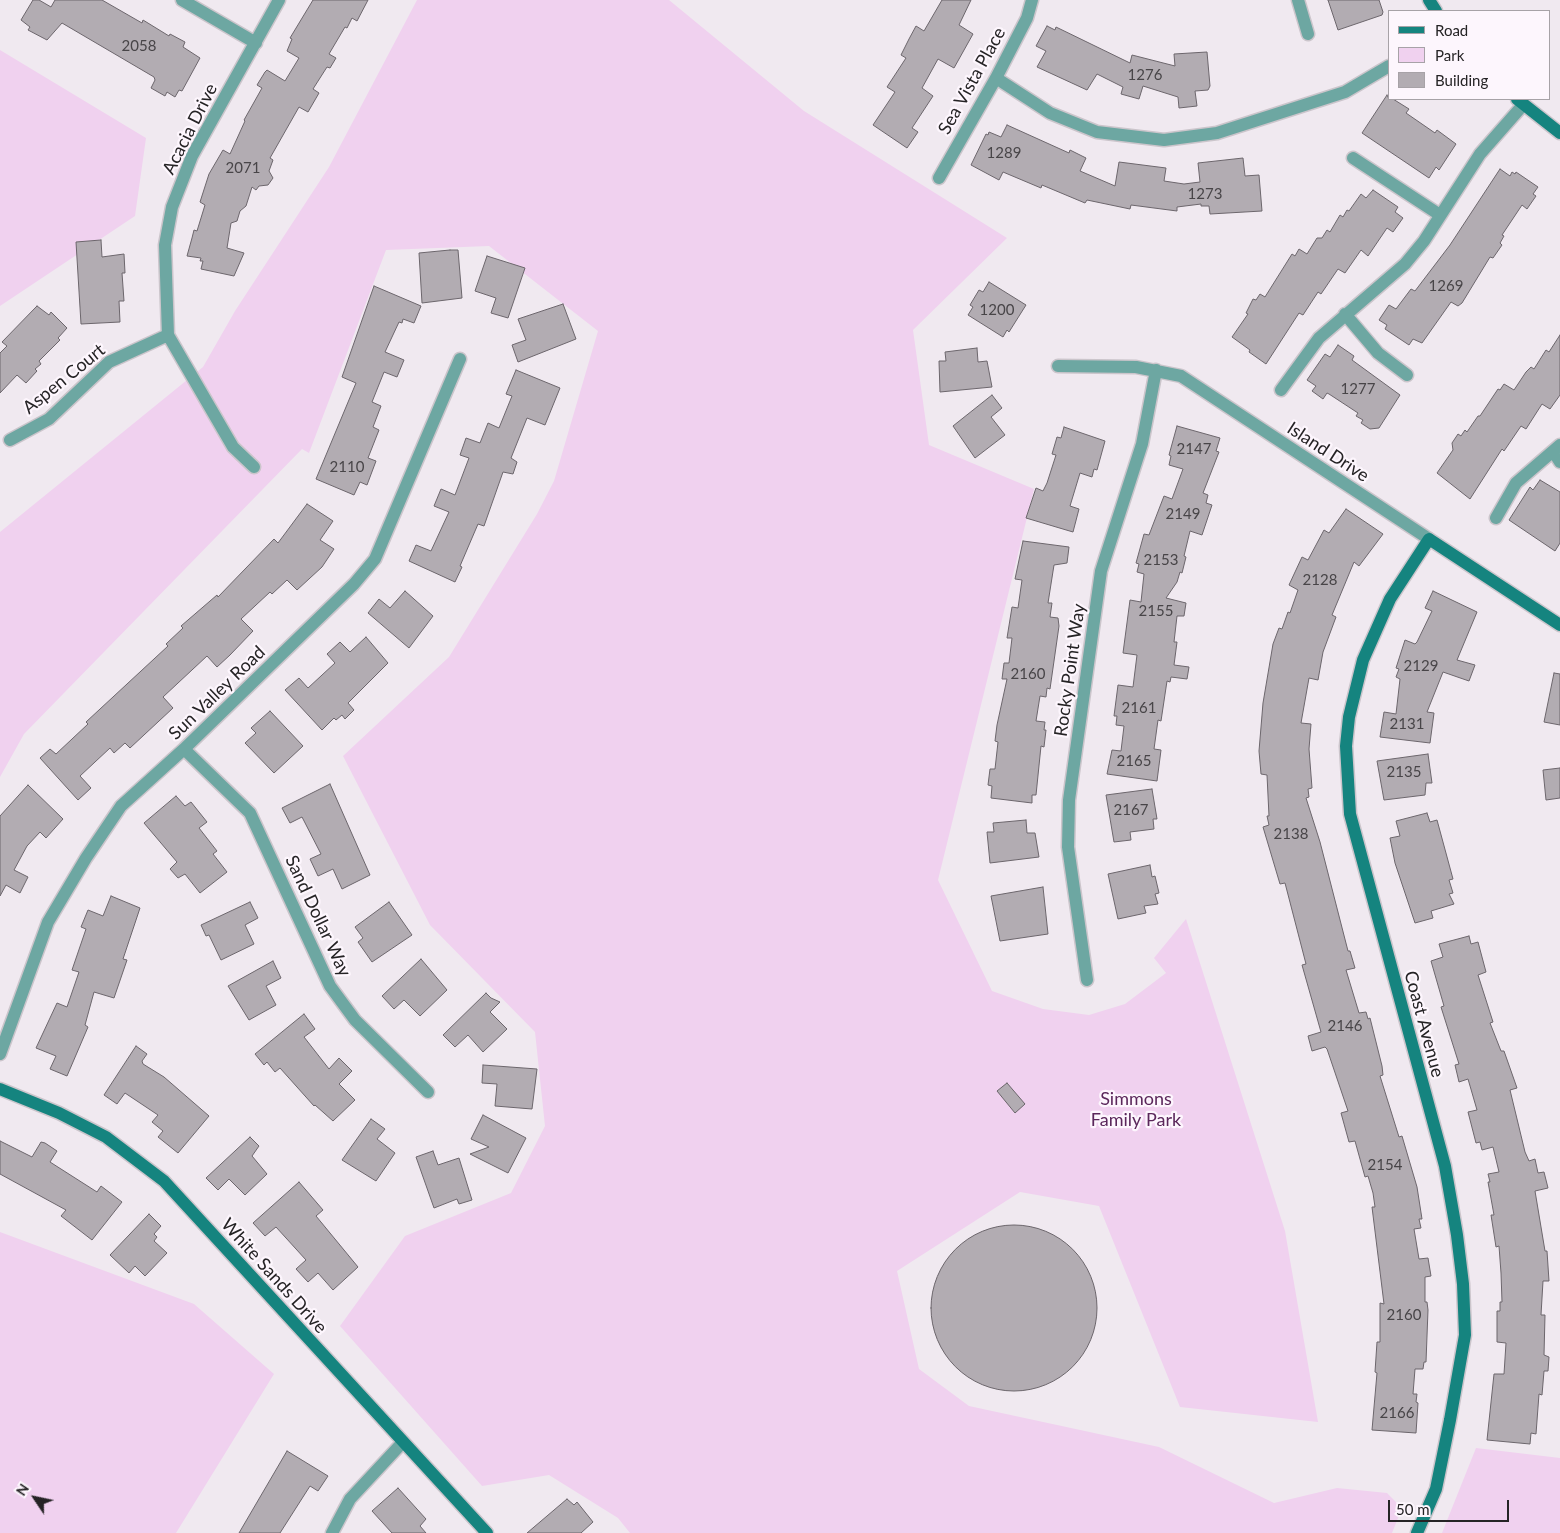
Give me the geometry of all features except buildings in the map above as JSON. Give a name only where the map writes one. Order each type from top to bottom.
[{"type":"street","points":[[182,0],[256,43]]},
{"type":"street","name":"Acacia Drive","points":[[254,467],[233,447],[168,334],[166,245],[172,207],[192,156],[280,0]]},
{"type":"street","name":"Sea Vista Place","points":[[939,178],[996,78],[1027,18],[1032,0]]},
{"type":"street","points":[[1298,0],[1308,34]]},
{"type":"street","points":[[996,78],[1050,112],[1097,132],[1164,140],[1217,134],[1345,92],[1388,67]]},
{"type":"street","points":[[1281,390],[1319,338],[1405,264],[1480,154],[1520,102],[1560,133]]},
{"type":"street","points":[[1353,158],[1440,215]]},
{"type":"street","points":[[1345,314],[1378,353],[1407,375]]},
{"type":"street","name":"Aspen Court","points":[[10,440],[49,420],[109,362],[168,334]]},
{"type":"street","name":"Sun Valley Road","points":[[0,1054],[48,922],[86,858],[121,806],[184,750],[354,584],[375,559],[460,359]]},
{"type":"street","name":"Island Drive","points":[[1058,366],[1136,367],[1181,376],[1560,625]]},
{"type":"street","name":"Rocky Point Way","points":[[1087,980],[1068,847],[1069,800],[1102,571],[1142,444],[1156,370]]},
{"type":"street","points":[[1496,518],[1516,483],[1558,452]]},
{"type":"street","name":"Coast Avenue","points":[[1417,1533],[1436,1489],[1450,1420],[1465,1335],[1463,1284],[1445,1166],[1350,814],[1346,746],[1349,717],[1363,660],[1390,599],[1429,539]]},
{"type":"street","name":"Sand Dollar Way","points":[[184,750],[250,813],[335,993],[355,1020],[428,1092]]},
{"type":"street","name":"White Sands Drive","points":[[0,1089],[59,1113],[106,1137],[164,1181],[487,1533]]},
{"type":"street","points":[[332,1533],[350,1499],[403,1442]]},
{"type":"green space","name":"Simmons Family Park","points":[[417,0],[669,0],[804,111],[1007,238],[913,330],[929,445],[1034,489],[938,880],[992,991],[1043,1009],[1089,1015],[1125,1004],[1166,973],[1154,958],[1186,919],[1285,1231],[1318,1422],[1180,1407],[1099,1206],[1020,1192],[897,1271],[919,1369],[969,1406],[1159,1447],[1274,1503],[1337,1488],[1387,1493],[1402,1508],[1392,1533],[630,1533],[618,1518],[549,1475],[482,1486],[340,1326],[405,1236],[511,1193],[545,1126],[535,1032],[430,925],[343,756],[449,657],[537,514],[554,481],[598,331],[489,246],[386,250],[309,453],[302,449],[24,734],[0,777],[0,532],[203,367],[235,311],[329,167]]},
{"type":"green space","points":[[0,50],[146,138],[135,216],[0,306]]},
{"type":"green space","points":[[0,1232],[194,1304],[274,1374],[176,1533],[0,1533]]},
{"type":"green space","points":[[1476,1448],[1560,1458],[1560,1533],[1442,1533]]}]
